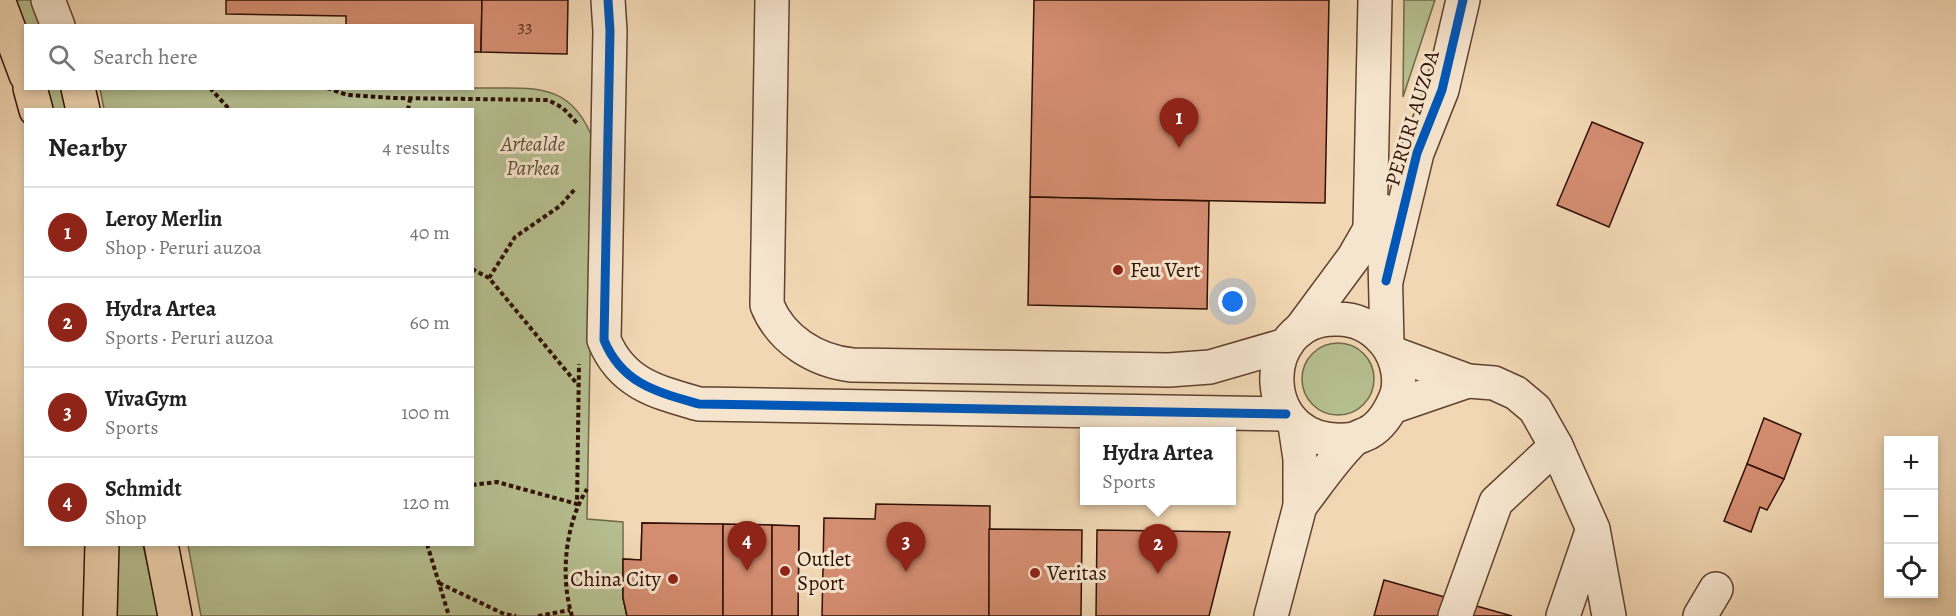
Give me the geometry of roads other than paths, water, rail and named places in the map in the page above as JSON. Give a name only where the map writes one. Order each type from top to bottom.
[{"type":"highway","points":[[0,5],[24,70]]},
{"type":"highway","points":[[31,90],[35,108]]},
{"type":"highway","points":[[78,90],[83,108]]},
{"type":"highway","points":[[100,616],[102,546]]},
{"type":"highway","points":[[160,546],[175,616]]},
{"type":"street","points":[[48,0],[57,24]]},
{"type":"street","points":[[59,0],[64,24]]},
{"type":"street","points":[[608,0],[610,31],[604,340],[613,360],[633,378],[655,392],[699,404],[1291,420],[1323,440],[1354,439]]},
{"type":"street","points":[[772,0],[767,305],[770,314],[796,343],[831,362],[852,365],[1168,370],[1210,367],[1293,338],[1330,318],[1347,319],[1376,332],[1390,348],[1398,370],[1398,389],[1392,407],[1376,427],[1354,439],[1300,506]]},
{"type":"street","name":"PERURI AUZOA","points":[[1370,227],[1375,0]]},
{"type":"street","name":"PERURI AUZOA","points":[[1386,281],[1417,153],[1442,90],[1463,0]]},
{"type":"street","name":"PERURI AUZOA","points":[[1293,338],[1354,257],[1370,227],[1417,153]]},
{"type":"street","name":"PERURI AUZOA","points":[[1370,227],[1380,233],[1385,244],[1390,348]]},
{"type":"street","points":[[1271,616],[1300,506],[1300,459],[1291,420],[1276,386],[1280,358],[1293,338]]},
{"type":"street","points":[[1390,348],[1468,381],[1494,383],[1516,393],[1535,409],[1556,446],[1593,529],[1609,616]]},
{"type":"street","points":[[1392,407],[1468,381]]},
{"type":"street","points":[[1455,616],[1496,502],[1556,446]]},
{"type":"street","points":[[1563,616],[1593,529]]},
{"type":"place","name":"Leroy Merlin","points":[[1179,148]]},
{"type":"place","name":"Feu Vert","points":[[1118,270]]},
{"type":"place","name":"Schmidt","points":[[747,571]]},
{"type":"place","name":"Outlet Sport","points":[[785,571]]},
{"type":"place","name":"VivaGym","points":[[906,572]]},
{"type":"place","name":"Veritas","points":[[1035,573]]},
{"type":"place","name":"Hydra Artea","points":[[1158,574]]},
{"type":"place","name":"China City","points":[[673,579]]},
{"type":"park label","name":"Artealde Parkea","points":[[533,156]]}]
